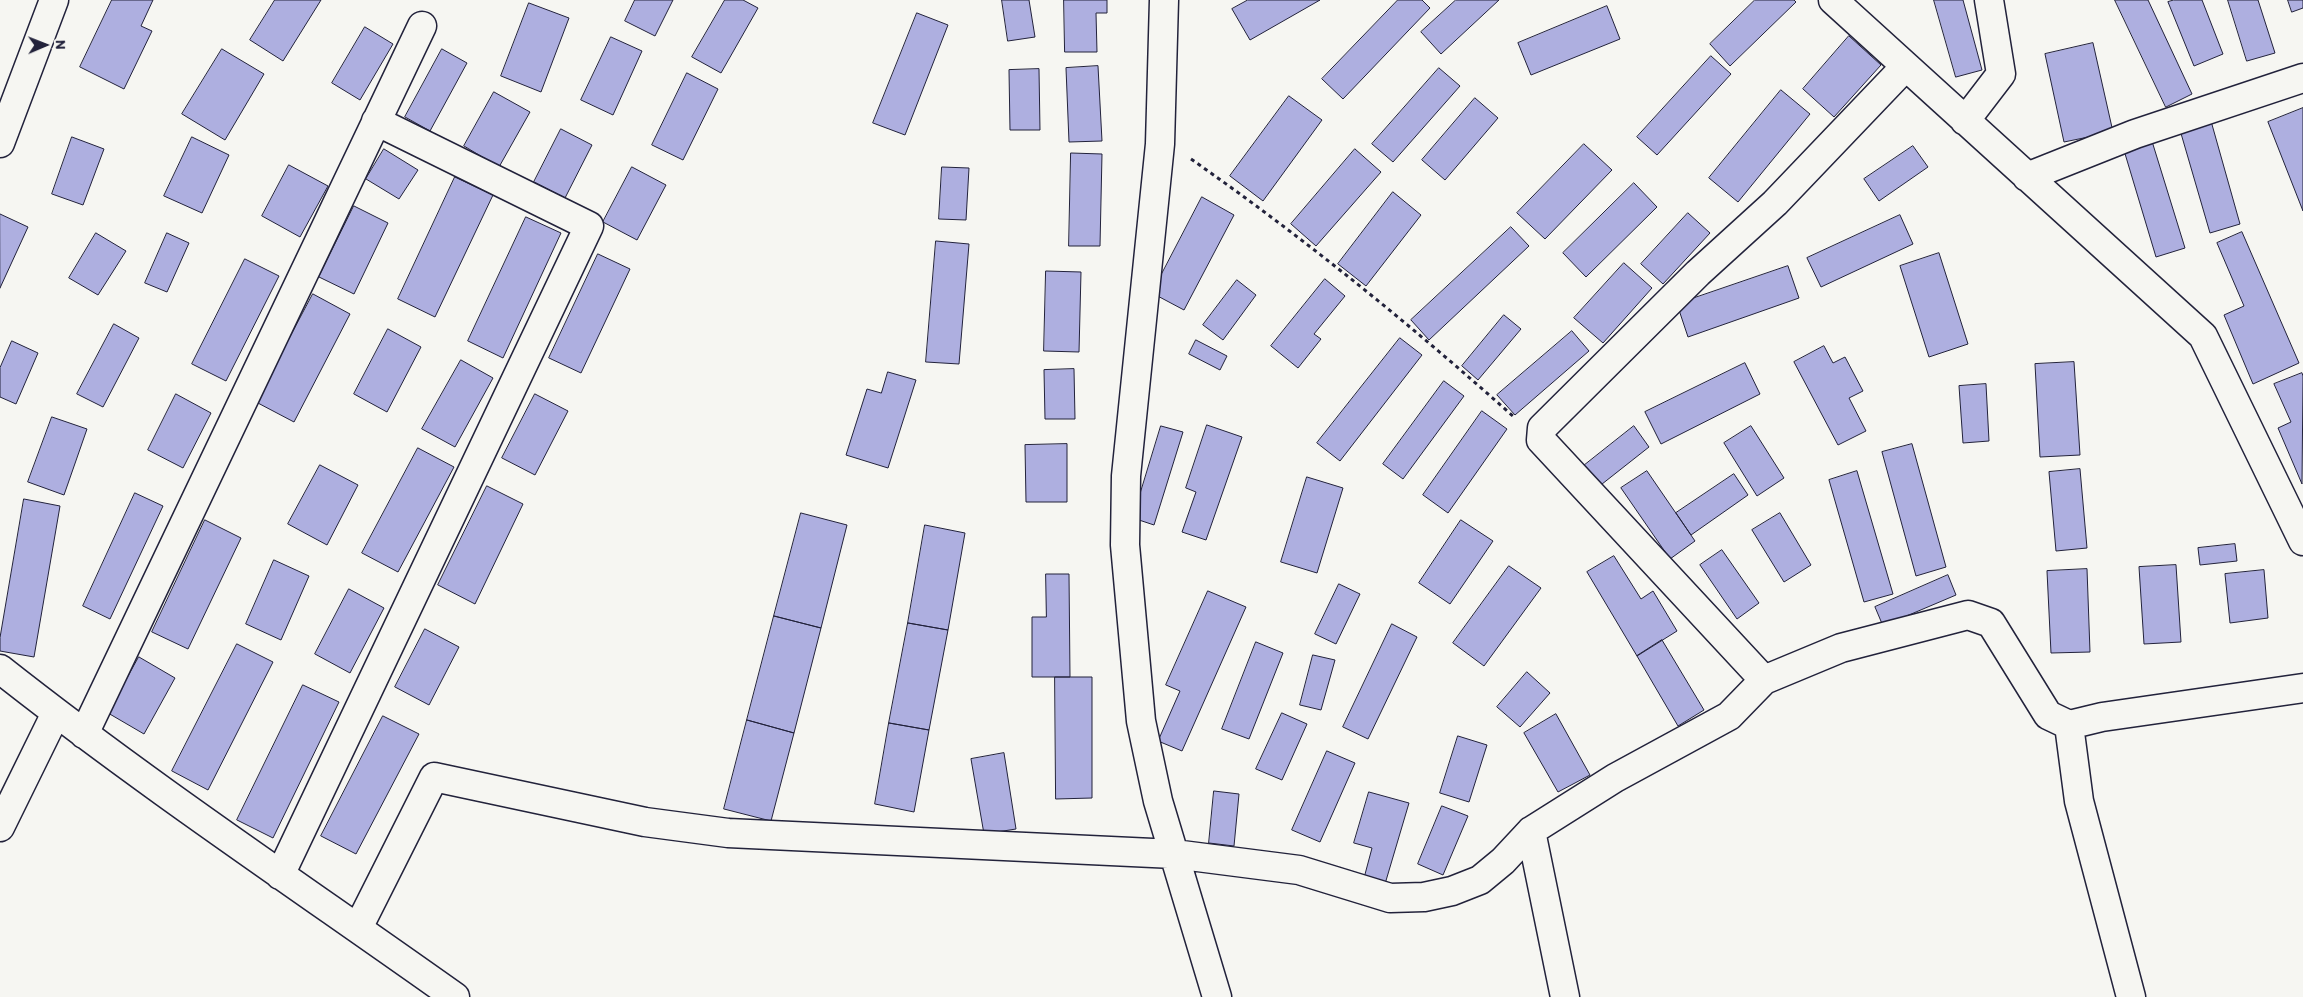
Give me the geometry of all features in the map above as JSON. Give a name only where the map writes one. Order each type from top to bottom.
[{"type":"street","points":[[0,143],[54,0]]},
{"type":"street","points":[[1164,0],[1160,144],[1126,476],[1125,544],[1141,721],[1158,801],[1217,997]]},
{"type":"street","points":[[1832,0],[2203,336],[2303,541]]},
{"type":"street","points":[[1964,121],[2001,74],[1989,0]]},
{"type":"street","points":[[84,734],[422,26]]},
{"type":"street","points":[[1764,680],[1541,440],[1542,428],[1698,273],[1776,203],[1905,67]]},
{"type":"street","points":[[2028,177],[2135,134],[2303,78]]},
{"type":"street","points":[[280,875],[588,226],[376,121]]},
{"type":"street","points":[[358,928],[434,776],[645,822],[728,833],[1174,854],[1299,870],[1390,898],[1424,897],[1452,891],[1480,880],[1503,861],[1530,831],[1616,778],[1729,716],[1764,680],[1841,648],[1968,615],[1991,623],[2048,716],[2070,725],[2102,717],[2303,688]]},
{"type":"street","points":[[0,669],[56,713],[224,837],[455,997]]},
{"type":"street","points":[[0,827],[56,713]]},
{"type":"street","points":[[2070,725],[2079,801],[2131,997]]},
{"type":"street","points":[[1530,831],[1565,997]]},
{"type":"path","points":[[1160,144],[1182,153],[1264,211],[1380,304],[1541,440]]},
{"type":"building","points":[[112,0],[153,0],[141,26],[152,31],[124,89],[80,67]]},
{"type":"building","points":[[275,0],[321,0],[283,61],[250,40]]},
{"type":"building","points":[[635,0],[673,0],[655,36],[625,21]]},
{"type":"building","points":[[725,0],[743,0],[758,8],[721,73],[692,57]]},
{"type":"building","points":[[1002,0],[1029,0],[1035,37],[1008,41]]},
{"type":"building","points":[[1064,0],[1107,0],[1107,13],[1096,13],[1097,52],[1065,52]]},
{"type":"building","points":[[1248,0],[1320,0],[1250,40],[1232,9]]},
{"type":"building","points":[[1398,0],[1422,0],[1430,8],[1343,99],[1322,79]]},
{"type":"building","points":[[1456,0],[1499,0],[1441,54],[1421,32]]},
{"type":"building","points":[[1755,0],[1794,0],[1796,2],[1730,66],[1710,44]]},
{"type":"building","points":[[1934,0],[1963,0],[1982,70],[1956,77]]},
{"type":"building","points":[[2115,0],[2148,0],[2192,94],[2166,107]]},
{"type":"building","points":[[2174,0],[2202,0],[2223,54],[2194,66],[2168,2]]},
{"type":"building","points":[[2228,0],[2258,0],[2275,53],[2247,61]]},
{"type":"building","points":[[2288,0],[2303,0],[2303,8],[2292,12]]},
{"type":"building","points":[[529,3],[569,18],[541,92],[501,76]]},
{"type":"building","points":[[1607,6],[1620,39],[1531,75],[1518,43]]},
{"type":"building","points":[[917,13],[948,25],[905,135],[873,123]]},
{"type":"building","points":[[365,27],[393,44],[360,100],[332,83]]},
{"type":"building","points":[[1849,36],[1881,65],[1834,117],[1803,89]]},
{"type":"building","points":[[611,37],[642,51],[613,115],[581,100]]},
{"type":"building","points":[[2093,43],[2113,132],[2064,142],[2045,54]]},
{"type":"building","points":[[222,49],[264,74],[225,140],[182,114]]},
{"type":"building","points":[[442,49],[467,63],[430,131],[405,117]]},
{"type":"building","points":[[1711,56],[1731,74],[1657,155],[1637,137]]},
{"type":"building","points":[[1098,66],[1102,141],[1069,142],[1066,68]]},
{"type":"building","points":[[1439,68],[1460,86],[1393,162],[1372,144]]},
{"type":"building","points":[[1039,69],[1040,130],[1010,130],[1009,70]]},
{"type":"building","points":[[687,73],[718,89],[683,160],[652,145]]},
{"type":"building","points":[[1781,90],[1810,114],[1738,202],[1709,178]]},
{"type":"building","points":[[494,92],[530,112],[499,167],[464,146]]},
{"type":"building","points":[[1289,96],[1322,120],[1263,201],[1230,176]]},
{"type":"building","points":[[1475,98],[1498,118],[1445,180],[1422,160]]},
{"type":"building","points":[[2303,108],[2303,211],[2268,122]]},
{"type":"building","points":[[2211,121],[2240,224],[2210,233],[2180,130]]},
{"type":"building","points":[[561,129],[592,145],[565,198],[534,182]]},
{"type":"building","points":[[72,137],[104,149],[83,205],[52,194]]},
{"type":"building","points":[[192,137],[229,155],[202,213],[164,196]]},
{"type":"building","points":[[2151,138],[2185,248],[2156,257],[2123,147]]},
{"type":"building","points":[[1584,144],[1612,170],[1545,239],[1517,213]]},
{"type":"building","points":[[1913,146],[1928,167],[1879,201],[1864,179]]},
{"type":"building","points":[[384,149],[418,170],[399,199],[366,179]]},
{"type":"building","points":[[1355,149],[1381,172],[1316,246],[1291,224]]},
{"type":"building","points":[[1071,153],[1102,154],[1100,246],[1069,246]]},
{"type":"building","points":[[289,165],[328,186],[300,237],[262,216]]},
{"type":"building","points":[[632,167],[666,185],[637,240],[603,222]]},
{"type":"building","points":[[942,167],[969,168],[966,220],[939,219]]},
{"type":"building","points":[[455,177],[493,195],[435,317],[398,299]]},
{"type":"building","points":[[1634,183],[1657,207],[1586,277],[1563,253]]},
{"type":"building","points":[[1393,192],[1421,215],[1366,286],[1338,264]]},
{"type":"building","points":[[1202,197],[1234,215],[1184,310],[1152,293]]},
{"type":"building","points":[[354,206],[388,223],[354,294],[319,277]]},
{"type":"building","points":[[1688,213],[1710,233],[1663,284],[1641,264]]},
{"type":"building","points":[[0,214],[28,227],[0,288]]},
{"type":"building","points":[[1900,215],[1913,244],[1821,287],[1807,258]]},
{"type":"building","points":[[526,217],[561,233],[503,358],[468,341]]},
{"type":"building","points":[[1511,227],[1529,246],[1429,340],[1411,320]]},
{"type":"building","points":[[2242,232],[2299,363],[2253,384],[2224,315],[2244,306],[2217,243]]},
{"type":"building","points":[[96,233],[126,251],[98,295],[69,278]]},
{"type":"building","points":[[167,233],[189,243],[167,292],[145,283]]},
{"type":"building","points":[[936,241],[969,244],[959,364],[926,362]]},
{"type":"building","points":[[1939,253],[1968,344],[1929,357],[1900,266]]},
{"type":"building","points":[[598,254],[630,269],[581,373],[549,358]]},
{"type":"building","points":[[245,259],[279,276],[226,381],[192,364]]},
{"type":"building","points":[[1624,263],[1652,288],[1603,343],[1574,318]]},
{"type":"building","points":[[1788,266],[1799,298],[1688,337],[1677,304]]},
{"type":"building","points":[[1046,271],[1081,272],[1079,352],[1044,351]]},
{"type":"building","points":[[1325,279],[1345,296],[1314,334],[1321,339],[1298,368],[1271,346]]},
{"type":"building","points":[[1237,280],[1256,295],[1223,340],[1203,325]]},
{"type":"building","points":[[313,294],[350,314],[294,422],[256,402]]},
{"type":"building","points":[[1504,315],[1521,329],[1478,380],[1462,366]]},
{"type":"building","points":[[114,324],[139,338],[103,407],[77,394]]},
{"type":"building","points":[[388,329],[421,347],[387,412],[354,394]]},
{"type":"building","points":[[1572,331],[1589,351],[1515,415],[1497,395]]},
{"type":"building","points":[[1400,338],[1422,355],[1340,461],[1317,443]]},
{"type":"building","points":[[1196,340],[1227,356],[1220,370],[1189,354]]},
{"type":"building","points":[[12,341],[38,353],[16,404],[0,397],[0,368]]},
{"type":"building","points":[[1824,346],[1833,363],[1845,357],[1863,391],[1849,398],[1866,431],[1838,445],[1794,362]]},
{"type":"building","points":[[461,360],[493,378],[455,447],[422,429]]},
{"type":"building","points":[[2074,362],[2080,455],[2040,457],[2035,364]]},
{"type":"building","points":[[1745,363],[1760,394],[1661,444],[1645,412]]},
{"type":"building","points":[[1074,369],[1075,419],[1045,419],[1044,370]]},
{"type":"building","points":[[888,372],[916,380],[888,468],[846,455],[867,389],[881,393]]},
{"type":"building","points":[[2302,373],[2302,484],[2278,428],[2291,422],[2274,384]]},
{"type":"building","points":[[1444,381],[1464,396],[1403,479],[1383,464]]},
{"type":"building","points":[[1986,384],[1989,441],[1963,443],[1959,386]]},
{"type":"building","points":[[176,394],[211,413],[183,468],[148,450]]},
{"type":"building","points":[[535,394],[568,411],[535,475],[502,458]]},
{"type":"building","points":[[1482,411],[1507,429],[1448,513],[1423,495]]},
{"type":"building","points":[[52,417],[87,429],[64,495],[28,482]]},
{"type":"building","points":[[1207,425],[1242,437],[1206,540],[1182,532],[1196,492],[1186,488]]},
{"type":"building","points":[[1161,426],[1183,432],[1154,525],[1133,518]]},
{"type":"building","points":[[1634,426],[1649,447],[1597,488],[1581,468]]},
{"type":"building","points":[[1751,426],[1784,478],[1757,496],[1724,443]]},
{"type":"building","points":[[1067,444],[1067,502],[1026,502],[1025,445]]},
{"type":"building","points":[[1912,444],[1946,567],[1916,576],[1882,452]]},
{"type":"building","points":[[418,448],[454,467],[398,572],[362,553]]},
{"type":"building","points":[[320,465],[358,485],[327,545],[288,524]]},
{"type":"building","points":[[2080,469],[2087,548],[2056,551],[2049,472]]},
{"type":"building","points":[[1647,471],[1695,541],[1670,559],[1621,488]]},
{"type":"building","points":[[1857,471],[1893,594],[1864,602],[1829,480]]},
{"type":"building","points":[[1734,474],[1748,495],[1691,535],[1676,513]]},
{"type":"building","points":[[1307,477],[1343,488],[1317,573],[1281,562]]},
{"type":"building","points":[[487,486],[523,504],[475,604],[438,585]]},
{"type":"building","points":[[135,493],[163,506],[110,619],[83,606]]},
{"type":"building","points":[[24,499],[60,506],[34,657],[0,651],[0,638]]},
{"type":"building","points":[[801,513],[847,525],[821,628],[774,616]]},
{"type":"building","points":[[1780,513],[1811,565],[1784,582],[1752,530]]},
{"type":"building","points":[[205,520],[241,538],[188,649],[152,632]]},
{"type":"building","points":[[1461,520],[1493,541],[1450,604],[1419,583]]},
{"type":"building","points":[[925,525],[965,533],[948,630],[908,623]]},
{"type":"building","points":[[2235,544],[2237,561],[2200,565],[2198,548]]},
{"type":"building","points":[[1722,550],[1759,603],[1737,619],[1700,565]]},
{"type":"building","points":[[1614,556],[1641,599],[1653,591],[1677,631],[1637,656],[1587,572]]},
{"type":"building","points":[[274,560],[309,576],[281,640],[246,624]]},
{"type":"building","points":[[2176,565],[2181,642],[2144,644],[2139,567]]},
{"type":"building","points":[[1509,566],[1541,588],[1484,666],[1453,643]]},
{"type":"building","points":[[2087,569],[2090,652],[2051,653],[2047,571]]},
{"type":"building","points":[[2264,570],[2268,618],[2230,623],[2225,574]]},
{"type":"building","points":[[1046,574],[1069,574],[1070,677],[1032,677],[1032,617],[1046,617]]},
{"type":"building","points":[[1948,575],[1956,595],[1883,626],[1875,607]]},
{"type":"building","points":[[1339,584],[1360,594],[1336,644],[1315,634]]},
{"type":"building","points":[[349,589],[384,608],[350,673],[315,654]]},
{"type":"building","points":[[1208,591],[1246,607],[1182,751],[1158,741],[1180,691],[1166,685]]},
{"type":"building","points":[[774,616],[821,628],[794,733],[747,720]]},
{"type":"building","points":[[908,623],[948,630],[929,730],[889,723]]},
{"type":"building","points":[[1392,624],[1417,637],[1368,739],[1343,727]]},
{"type":"building","points":[[425,629],[459,647],[429,705],[395,687]]},
{"type":"building","points":[[1662,640],[1704,710],[1678,726],[1637,656]]},
{"type":"building","points":[[1256,642],[1283,653],[1249,739],[1222,729]]},
{"type":"building","points":[[237,644],[273,662],[208,790],[172,771]]},
{"type":"building","points":[[1313,655],[1335,660],[1321,710],[1300,705]]},
{"type":"building","points":[[139,657],[175,678],[144,734],[108,713]]},
{"type":"building","points":[[1527,672],[1550,693],[1520,727],[1497,707]]},
{"type":"building","points":[[1055,677],[1092,677],[1092,798],[1056,799]]},
{"type":"building","points":[[303,685],[339,702],[273,838],[237,820]]},
{"type":"building","points":[[1282,713],[1307,724],[1282,780],[1256,769]]},
{"type":"building","points":[[1556,714],[1590,775],[1558,792],[1524,733]]},
{"type":"building","points":[[383,716],[419,734],[356,854],[321,836]]},
{"type":"building","points":[[747,720],[794,733],[771,821],[724,809]]},
{"type":"building","points":[[889,723],[929,730],[914,812],[875,804]]},
{"type":"building","points":[[1458,736],[1487,745],[1469,802],[1440,793]]},
{"type":"building","points":[[1327,751],[1355,763],[1320,842],[1292,830]]},
{"type":"building","points":[[1004,753],[1016,829],[984,834],[971,759]]},
{"type":"building","points":[[1214,791],[1239,794],[1234,846],[1209,843]]},
{"type":"building","points":[[1369,792],[1409,803],[1385,884],[1364,878],[1372,848],[1354,843]]},
{"type":"building","points":[[1442,806],[1468,816],[1443,875],[1418,864]]}]
